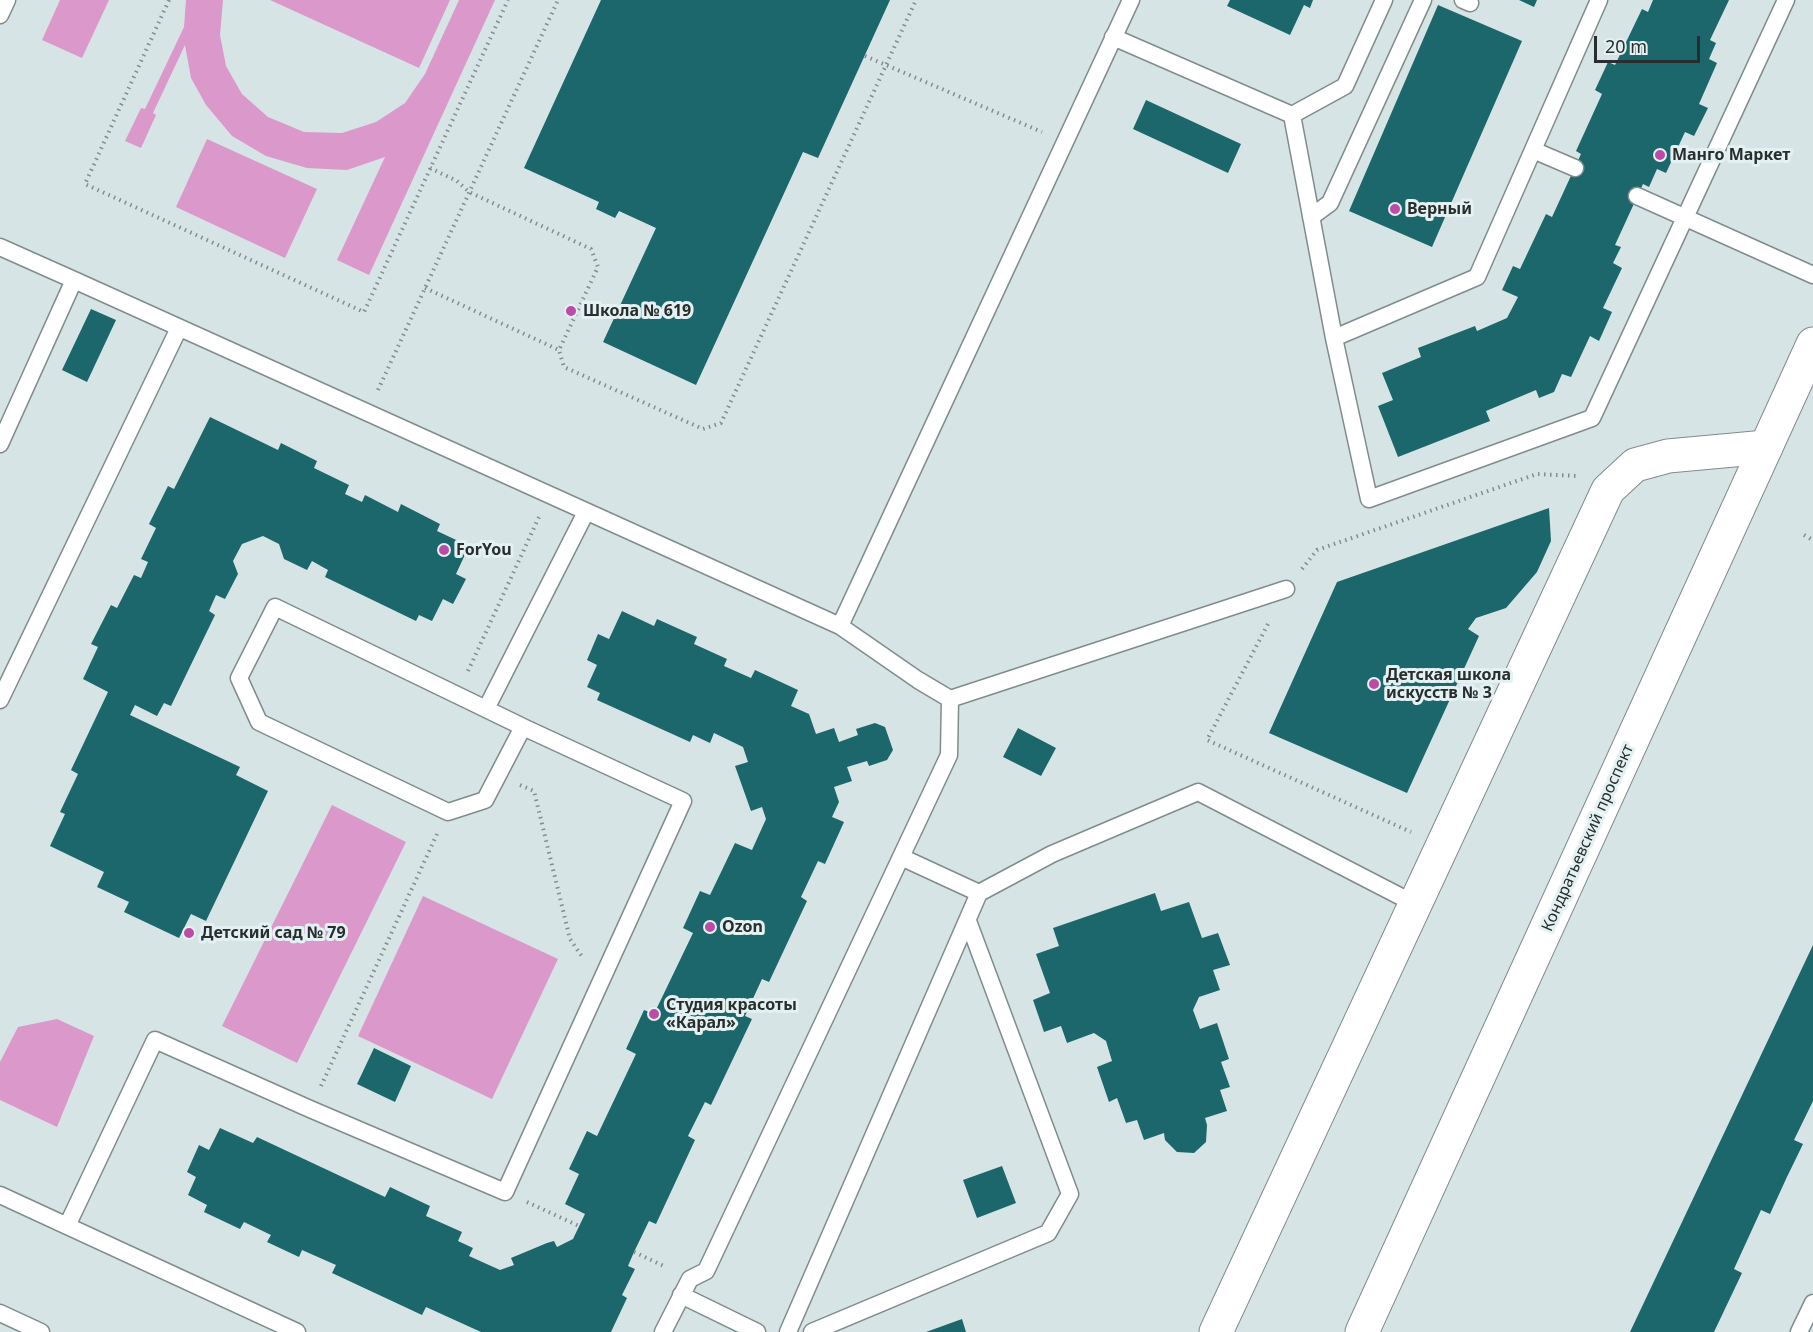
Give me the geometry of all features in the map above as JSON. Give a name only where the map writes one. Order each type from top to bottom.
[{"type":"street","name":"Кондратьевский проспект","points":[[1362,1332],[1813,344]]},
{"type":"street","points":[[1216,1332],[1608,490],[1635,465],[1657,459],[1694,453],[1766,447]]},
{"type":"lane","points":[[0,15],[8,0]]},
{"type":"lane","points":[[840,626],[1131,0]]},
{"type":"lane","points":[[1292,115],[1345,86],[1384,0]]},
{"type":"lane","points":[[1311,217],[1330,203],[1424,0]]},
{"type":"lane","points":[[1334,338],[1477,276],[1599,0]]},
{"type":"lane","points":[[1292,115],[1334,338],[1369,499],[1592,418],[1786,0]]},
{"type":"lane","points":[[1113,37],[1292,115]]},
{"type":"lane","points":[[1533,150],[1575,168]]},
{"type":"lane","points":[[1637,196],[1813,275]]},
{"type":"lane","points":[[0,247],[840,626],[918,680],[950,699],[1286,589]]},
{"type":"lane","points":[[0,444],[74,280]]},
{"type":"lane","points":[[0,700],[180,328]]},
{"type":"lane","points":[[486,709],[586,512]]},
{"type":"lane","points":[[67,1226],[155,1040],[505,1192],[683,801],[523,727],[275,607],[239,678],[259,722],[448,812],[485,800],[523,727]]},
{"type":"lane","points":[[663,1332],[690,1279],[706,1272],[949,755],[950,699]]},
{"type":"lane","points":[[788,1332],[979,893],[1052,854],[1198,792],[1415,904]]},
{"type":"lane","points":[[901,856],[979,893]]},
{"type":"lane","points":[[812,1332],[1048,1233],[1070,1194],[968,921]]},
{"type":"lane","points":[[0,1195],[297,1332]]},
{"type":"lane","points":[[681,1295],[757,1332]]},
{"type":"lane","points":[[1799,1332],[1813,1303]]},
{"type":"lane","points":[[0,1313],[41,1332]]},
{"type":"path","points":[[169,0],[85,184],[364,312],[508,0]]},
{"type":"path","points":[[368,412],[558,0]]},
{"type":"path","points":[[430,168],[457,181],[469,192],[591,249],[598,267],[559,350],[564,367],[703,429],[721,423],[916,0]]},
{"type":"path","points":[[865,56],[1065,142]]},
{"type":"path","points":[[425,288],[559,350]]},
{"type":"path","points":[[1442,846],[1207,740],[1286,589],[1317,550],[1538,474],[1575,475],[1583,478]]},
{"type":"path","points":[[457,694],[550,495]]},
{"type":"path","points":[[1804,535],[1813,540]]},
{"type":"path","points":[[498,775],[534,791],[570,939],[599,984]]},
{"type":"path","points":[[310,1109],[448,812]]},
{"type":"path","points":[[505,1192],[579,1226]]},
{"type":"path","points":[[634,1252],[690,1279]]},
{"type":"shaded area","points":[[60,0],[109,0],[82,58],[42,40]]},
{"type":"shaded area","points":[[186,0],[223,0],[220,35],[226,66],[242,94],[268,117],[304,132],[342,133],[376,122],[405,103],[425,74],[459,0],[495,0],[369,275],[337,260],[385,157],[347,170],[307,168],[266,156],[232,136],[206,105],[191,78],[185,45],[153,113],[156,115],[141,148],[125,141],[141,108],[145,109],[184,27]]},
{"type":"shaded area","points":[[270,0],[450,0],[419,68]]},
{"type":"shaded area","points":[[207,139],[317,189],[285,258],[176,207]]},
{"type":"shaded area","points":[[332,805],[406,842],[297,1063],[222,1026]]},
{"type":"shaded area","points":[[423,896],[558,959],[492,1099],[358,1036]]},
{"type":"shaded area","points":[[57,1019],[94,1036],[57,1127],[0,1100],[0,1062],[18,1027]]},
{"type":"building","points":[[601,0],[890,0],[818,158],[803,152],[696,385],[603,342],[656,228],[619,211],[615,218],[596,209],[599,202],[524,168]]},
{"type":"building","points":[[1230,0],[1313,0],[1310,8],[1304,5],[1290,35],[1227,6]]},
{"type":"building","points":[[1519,0],[1537,0],[1534,7]]},
{"type":"building","points":[[1653,0],[1729,0],[1710,40],[1716,43],[1709,59],[1717,63],[1699,104],[1708,108],[1694,136],[1685,132],[1666,173],[1657,169],[1649,187],[1643,184],[1615,245],[1621,247],[1613,263],[1622,268],[1603,308],[1612,312],[1599,341],[1590,336],[1571,377],[1562,374],[1554,392],[1539,398],[1536,390],[1486,411],[1490,421],[1398,457],[1378,406],[1393,400],[1382,373],[1421,357],[1418,348],[1475,326],[1477,331],[1507,318],[1518,297],[1502,290],[1513,266],[1520,269],[1546,214],[1552,217],[1581,154],[1576,151],[1602,94],[1595,90],[1608,62],[1615,65],[1642,9],[1648,12]]},
{"type":"building","points":[[1438,5],[1522,41],[1432,247],[1349,211]]},
{"type":"building","points":[[1146,100],[1241,144],[1228,173],[1133,129]]},
{"type":"building","points":[[91,309],[116,320],[87,382],[62,370]]},
{"type":"building","points":[[210,417],[278,450],[281,443],[317,461],[314,468],[349,485],[345,494],[362,502],[365,495],[398,512],[401,504],[440,524],[437,531],[469,546],[456,574],[466,579],[453,604],[443,599],[432,621],[419,615],[416,621],[325,577],[328,570],[312,561],[307,570],[284,559],[279,544],[263,536],[242,544],[233,561],[238,574],[225,599],[216,595],[209,611],[215,615],[171,706],[164,703],[157,716],[135,705],[130,715],[240,767],[236,775],[268,791],[206,921],[191,914],[179,938],[124,912],[129,902],[97,887],[104,872],[50,846],[65,814],[60,812],[78,774],[71,770],[108,692],[83,679],[98,647],[91,644],[111,605],[117,608],[134,575],[141,578],[148,562],[141,559],[156,528],[149,524],[168,486],[174,489]]},
{"type":"building","name":"Детская школа искусств № 3","points":[[1549,508],[1551,541],[1537,572],[1506,608],[1476,618],[1468,629],[1479,636],[1407,793],[1269,733],[1337,582]]},
{"type":"building","points":[[622,611],[654,626],[657,619],[697,637],[694,644],[727,659],[724,666],[751,678],[755,670],[798,690],[791,706],[809,714],[816,734],[834,728],[839,742],[858,735],[856,729],[875,723],[885,727],[893,750],[887,760],[869,766],[867,761],[847,767],[852,781],[834,787],[839,802],[832,817],[844,822],[825,864],[818,861],[801,897],[807,901],[769,982],[762,979],[745,1016],[752,1019],[711,1105],[705,1102],[688,1136],[695,1140],[656,1224],[649,1221],[634,1252],[628,1266],[635,1269],[622,1295],[627,1298],[611,1332],[481,1332],[426,1307],[422,1315],[332,1273],[336,1265],[302,1250],[299,1257],[267,1242],[271,1235],[244,1222],[240,1229],[204,1212],[207,1205],[188,1195],[196,1177],[187,1172],[199,1145],[209,1150],[220,1128],[253,1143],[257,1137],[385,1197],[390,1187],[430,1206],[426,1216],[462,1232],[458,1241],[473,1248],[469,1256],[500,1270],[514,1265],[511,1258],[547,1243],[554,1241],[557,1247],[573,1239],[585,1214],[565,1204],[579,1174],[569,1169],[587,1131],[597,1136],[636,1054],[626,1049],[644,1010],[654,1014],[693,933],[683,928],[700,891],[710,895],[735,843],[752,850],[766,819],[762,807],[751,811],[735,766],[748,762],[743,747],[714,733],[710,743],[693,735],[690,742],[597,700],[600,693],[587,687],[597,665],[587,660],[598,634],[609,639]]},
{"type":"building","points":[[1018,728],[1056,748],[1041,776],[1003,757]]},
{"type":"building","points":[[1155,893],[1161,911],[1189,902],[1202,938],[1218,933],[1230,965],[1213,970],[1220,990],[1199,997],[1193,1010],[1200,1029],[1217,1023],[1229,1059],[1221,1062],[1230,1087],[1220,1090],[1227,1111],[1205,1118],[1206,1142],[1194,1153],[1177,1152],[1165,1140],[1164,1133],[1144,1140],[1137,1120],[1126,1123],[1117,1098],[1109,1102],[1097,1067],[1112,1061],[1106,1041],[1094,1033],[1067,1043],[1061,1026],[1044,1032],[1033,1000],[1050,993],[1036,954],[1059,946],[1053,928]]},
{"type":"building","points":[[1813,945],[1813,1101],[1794,1140],[1803,1144],[1770,1214],[1761,1210],[1734,1269],[1742,1273],[1714,1332],[1630,1332]]},
{"type":"building","points":[[374,1048],[411,1066],[395,1102],[357,1084]]},
{"type":"building","points":[[1002,1166],[1016,1203],[977,1218],[963,1180]]},
{"type":"building","points":[[962,1319],[966,1332],[926,1332]]},
{"type":"place","name":"Манго Маркет","points":[[1660,155]]},
{"type":"place","name":"Верный","points":[[1395,209]]},
{"type":"place","name":"Школа № 619","points":[[571,311]]},
{"type":"place","name":"ForYou","points":[[444,550]]},
{"type":"place","name":"Детская школа искусств № 3","points":[[1374,684]]},
{"type":"place","name":"Ozon","points":[[710,927]]},
{"type":"place","name":"Детский сад № 79","points":[[189,933]]},
{"type":"place","name":"Студия красоты «Карал»","points":[[654,1014]]}]
